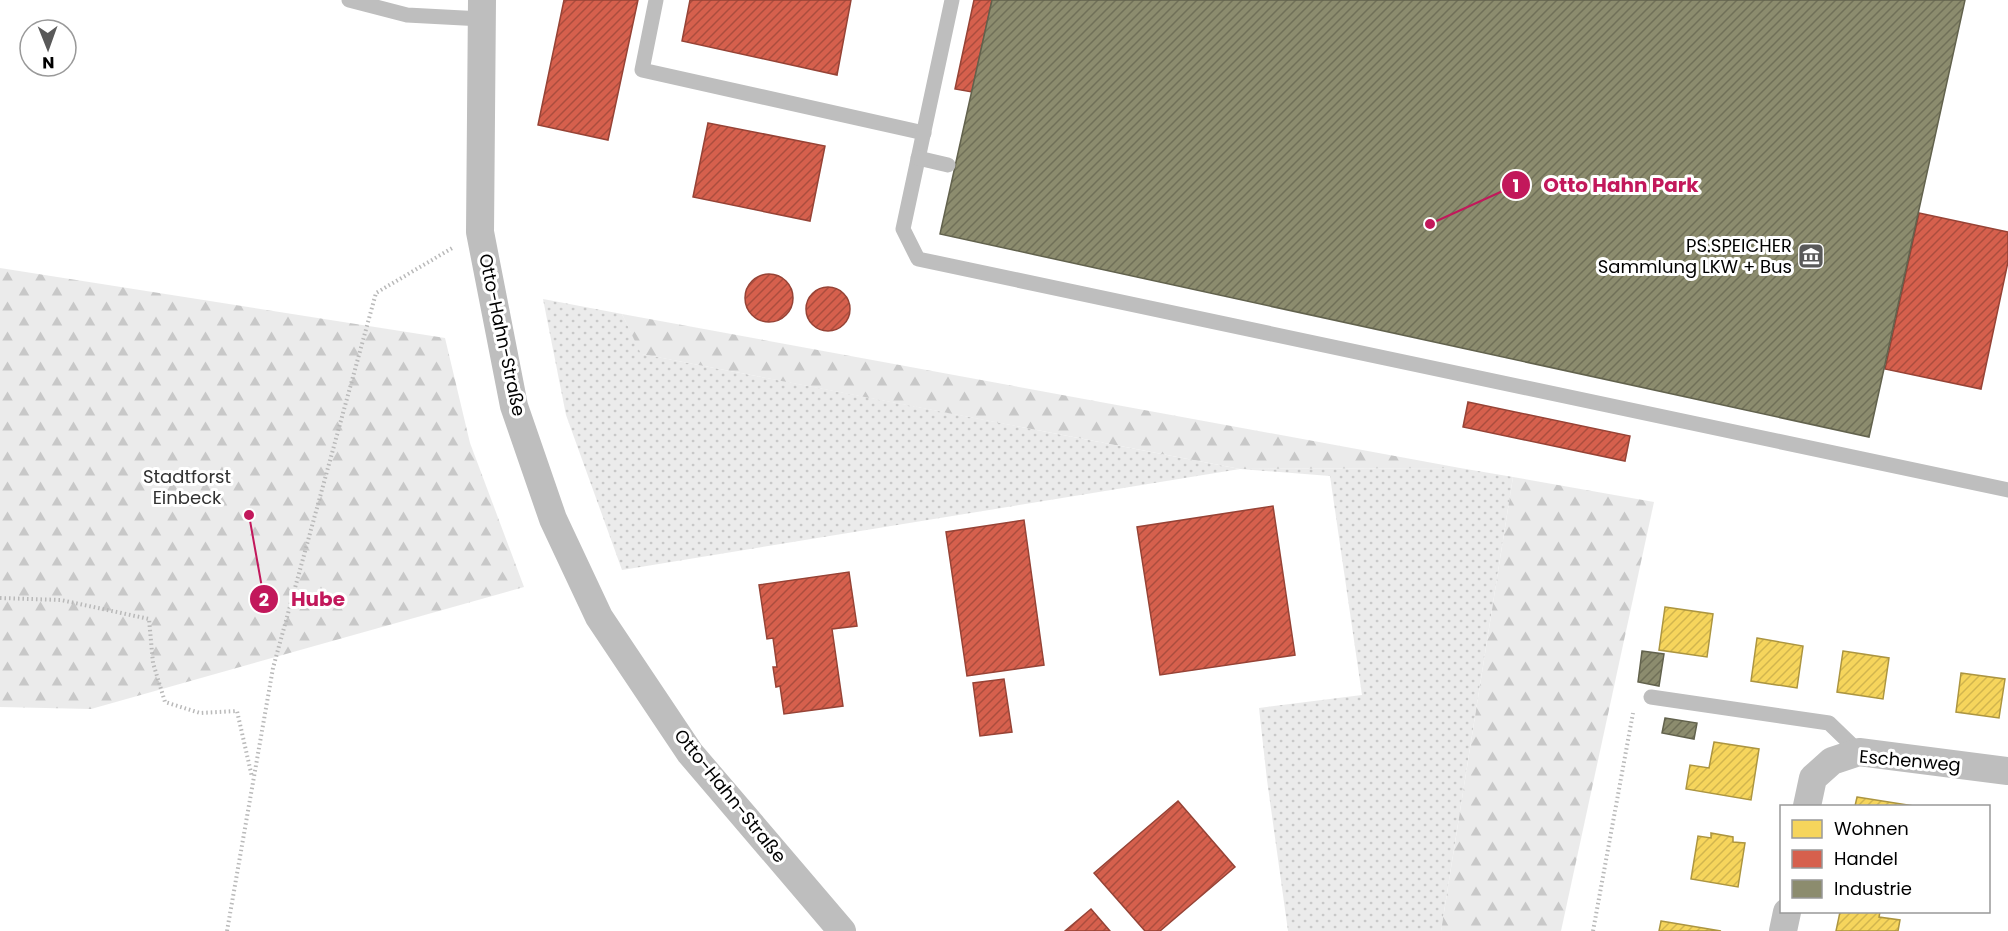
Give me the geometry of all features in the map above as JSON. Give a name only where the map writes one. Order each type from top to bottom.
[{"type":"street","name":"Otto-Hahn-Straße","points":[[482,10],[480,232],[514,406],[553,519],[599,617],[690,753],[842,931]]},
{"type":"street","name":"Eschenweg","points":[[1807,805],[1813,778],[1832,761],[1859,752],[2008,771]]},
{"type":"street","points":[[1783,931],[1786,913]]},
{"type":"lane","points":[[349,0],[407,15],[482,10]]},
{"type":"lane","points":[[656,0],[642,70],[924,133]]},
{"type":"lane","points":[[952,0],[903,229],[918,260],[2008,490]]},
{"type":"lane","points":[[918,158],[948,165]]},
{"type":"lane","points":[[1651,697],[1829,723],[1859,752]]},
{"type":"path","points":[[227,931],[273,668],[376,293],[480,232]]},
{"type":"path","points":[[0,598],[61,600],[149,619],[153,663],[165,702],[200,713],[237,711],[253,780]]},
{"type":"path","points":[[1593,931],[1634,708],[1651,697]]},
{"type":"green space","name":"Stadtforst Einbeck","points":[[0,268],[445,338],[470,443],[524,587],[91,709],[0,707]]},
{"type":"green space","points":[[543,299],[622,314],[642,354],[1240,469],[622,570],[566,415]]},
{"type":"green space","points":[[622,314],[1460,468],[1240,469],[641,354]]},
{"type":"green space","points":[[1460,468],[1513,477],[1441,931],[1288,931],[1259,708],[1362,695],[1330,476],[1240,469]]},
{"type":"green space","points":[[1513,477],[1654,502],[1561,931],[1441,931]]},
{"type":"building: Wohnen","points":[[1665,607],[1713,614],[1707,657],[1659,650]]},
{"type":"building: Wohnen","points":[[1757,638],[1803,646],[1797,688],[1751,681]]},
{"type":"building: Wohnen","points":[[1843,651],[1889,658],[1883,699],[1837,692]]},
{"type":"building: Wohnen","points":[[1961,673],[2005,679],[1999,718],[1956,712]]},
{"type":"building: Wohnen","points":[[1714,742],[1759,749],[1751,800],[1686,789],[1690,765],[1709,768]]},
{"type":"building: Wohnen","points":[[1857,797],[1908,805],[1855,805]]},
{"type":"building: Wohnen","points":[[1711,833],[1733,837],[1733,842],[1745,843],[1738,887],[1691,879],[1698,836],[1711,838]]},
{"type":"building: Wohnen","points":[[1840,913],[1880,913],[1879,917],[1900,920],[1898,931],[1836,931]]},
{"type":"building: Wohnen","points":[[1661,921],[1721,931],[1659,931]]},
{"type":"building: Handel","points":[[564,0],[638,0],[608,140],[538,125]]},
{"type":"building: Handel","points":[[690,0],[851,0],[837,75],[682,41]]},
{"type":"building: Handel","points":[[974,0],[992,0],[972,92],[955,89]]},
{"type":"building: Handel","points":[[708,123],[825,146],[810,221],[693,197]]},
{"type":"building: Handel","points":[[1919,213],[2008,232],[2008,262],[1981,389],[1885,369]]},
{"type":"building: Handel","points":[[769,274],[786,281],[793,298],[786,315],[769,322],[752,315],[745,298],[752,281]]},
{"type":"building: Handel","points":[[828,287],[843,294],[850,309],[843,324],[828,331],[813,324],[806,309],[813,294]]},
{"type":"building: Handel","points":[[1468,402],[1630,436],[1625,461],[1463,427]]},
{"type":"building: Handel","points":[[1273,506],[1295,655],[1160,675],[1137,527]]},
{"type":"building: Handel","points":[[1024,520],[1044,665],[967,676],[946,532]]},
{"type":"building: Handel","points":[[849,572],[857,626],[832,629],[843,706],[784,714],[780,686],[776,687],[773,667],[777,667],[773,638],[767,639],[759,585]]},
{"type":"building: Handel","points":[[1004,679],[1012,732],[980,736],[973,683]]},
{"type":"building: Handel","points":[[1178,801],[1235,867],[1160,931],[1145,931],[1094,873]]},
{"type":"building: Handel","points":[[1091,909],[1110,931],[1065,931]]},
{"type":"building: Industrie","points":[[992,0],[1965,0],[1869,437],[940,234]]},
{"type":"building: Industrie","points":[[1642,651],[1664,654],[1659,686],[1638,682]]},
{"type":"building: Industrie","points":[[1665,718],[1697,723],[1694,739],[1662,733]]},
{"type":"place","name":"Otto Hahn Park","points":[[1430,224]]},
{"type":"place","name":"PS.SPEICHER Sammlung LKW + Bus","points":[[1811,256]]},
{"type":"place","name":"Hube","points":[[249,515]]}]
